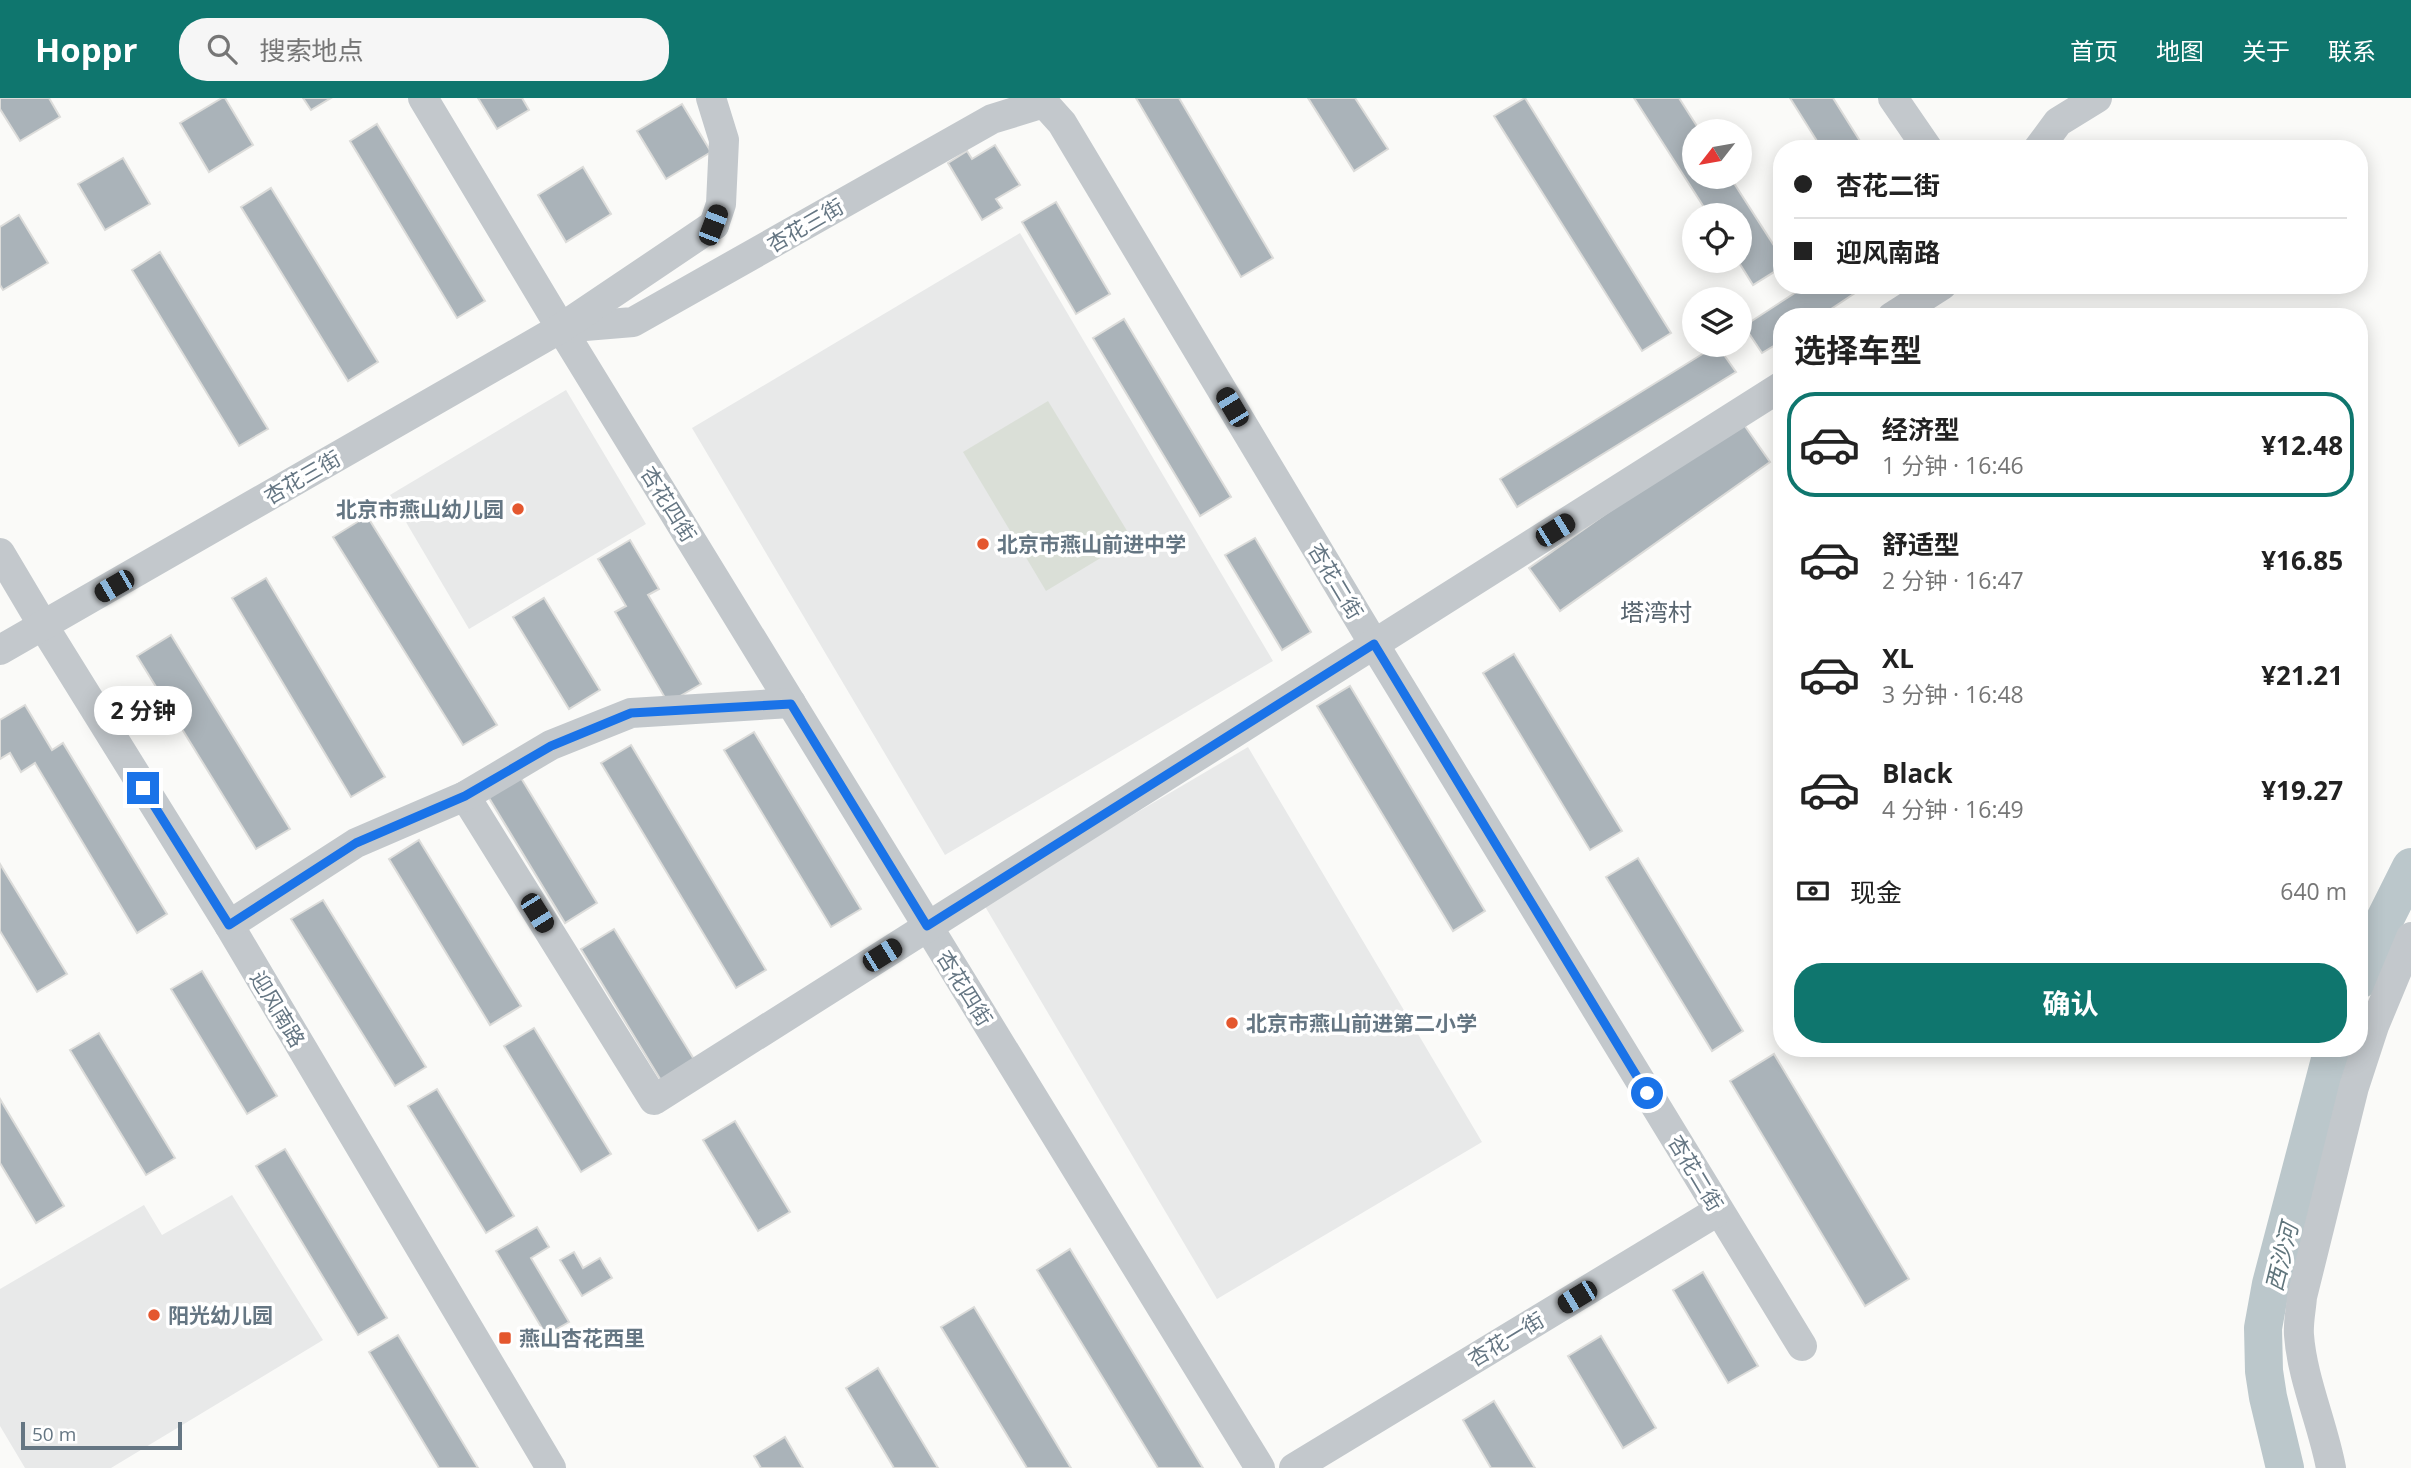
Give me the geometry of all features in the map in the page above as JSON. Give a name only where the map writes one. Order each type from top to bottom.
[{"type":"street","name":"杏花四街","points":[[423,98],[561,328],[1260,1468]]},
{"type":"street","points":[[711,98],[724,140],[722,204],[713,225],[746,259]]},
{"type":"street","points":[[1894,98],[1922,140]]},
{"type":"street","points":[[2045,140],[2058,122],[2097,98]]},
{"type":"street","name":"杏花三街","points":[[561,328],[633,322],[992,119],[1044,103]]},
{"type":"street","name":"杏花二街","points":[[1044,103],[1062,123],[1374,644],[1802,1346]]},
{"type":"street","name":"杏花三街","points":[[0,650],[561,328],[713,225]]},
{"type":"street","points":[[1906,308],[1928,294]]},
{"type":"street","points":[[465,796],[653,1100],[1773,393]]},
{"type":"street","name":"迎风南路","points":[[0,552],[229,925],[551,1468]]},
{"type":"street","points":[[229,925],[356,843],[465,796],[551,746],[631,713],[791,704]]},
{"type":"street","points":[[2368,1044],[2411,937]]},
{"type":"street","points":[[2331,1468],[2301,1356],[2298,1332],[2302,1297],[2364,1057]]},
{"type":"street","name":"杏花一街","points":[[1294,1468],[1718,1211]]},
{"type":"shaded area","name":"北京市燕山前进中学","points":[[1020,233],[1273,661],[945,855],[692,428]]},
{"type":"shaded area","name":"北京市燕山幼儿园","points":[[566,390],[646,524],[469,629],[390,495]]},
{"type":"shaded area","points":[[1048,401],[1132,539],[1046,591],[963,452]]},
{"type":"shaded area","name":"北京市燕山前进第二小学","points":[[1248,747],[1482,1142],[1217,1299],[983,903]]},
{"type":"shaded area","name":"阳光幼儿园","points":[[232,1195],[323,1340],[111,1468],[25,1468],[0,1426],[0,1289],[144,1205],[162,1235]]},
{"type":"building","points":[[0,98],[49,98],[60,117],[20,141],[0,109]]},
{"type":"building","points":[[225,98],[253,145],[209,172],[180,123]]},
{"type":"building","points":[[303,98],[331,98],[311,110]]},
{"type":"building","points":[[478,98],[522,98],[529,110],[497,129]]},
{"type":"building","points":[[1136,98],[1179,98],[1273,258],[1241,277]]},
{"type":"building","points":[[1308,98],[1355,98],[1388,149],[1354,171]]},
{"type":"building","points":[[1525,98],[1671,333],[1642,351],[1494,116]]},
{"type":"building","points":[[1634,98],[1679,98],[1692,119],[1682,119],[1682,173]]},
{"type":"building","points":[[1790,98],[1833,98],[1859,140],[1816,140]]},
{"type":"building","points":[[682,104],[711,152],[666,179],[637,131]]},
{"type":"building","points":[[377,124],[485,301],[457,318],[350,141]]},
{"type":"building","points":[[995,145],[1020,185],[996,199],[1002,208],[982,220],[948,163],[967,151],[972,159]]},
{"type":"building","points":[[123,158],[150,204],[105,230],[78,184]]},
{"type":"building","points":[[583,167],[611,214],[566,242],[538,195]]},
{"type":"building","points":[[271,188],[378,362],[348,381],[241,207]]},
{"type":"building","points":[[1692,189],[1738,189],[1747,203],[1701,203]]},
{"type":"building","points":[[1056,202],[1110,294],[1076,314],[1022,222]]},
{"type":"building","points":[[1752,211],[1773,244],[1773,273],[1753,285],[1746,273],[1752,273]]},
{"type":"building","points":[[19,215],[48,263],[3,290],[0,285],[0,227]]},
{"type":"building","points":[[160,252],[268,429],[239,446],[132,270]]},
{"type":"building","points":[[1793,294],[1854,294],[1832,308],[1773,308],[1773,346],[1762,353],[1752,338],[1752,321]]},
{"type":"building","points":[[1124,319],[1231,497],[1200,516],[1093,338]]},
{"type":"building","points":[[1698,357],[1725,357],[1736,372],[1517,507],[1500,479]]},
{"type":"building","points":[[1740,419],[1770,462],[1560,611],[1529,568]]},
{"type":"building","points":[[367,516],[497,725],[463,745],[333,537]]},
{"type":"building","points":[[1255,538],[1311,632],[1282,650],[1225,555]]},
{"type":"building","points":[[630,540],[659,589],[648,595],[701,684],[668,703],[615,612],[626,606],[598,559]]},
{"type":"building","points":[[266,578],[385,777],[351,797],[232,598]]},
{"type":"building","points":[[544,598],[600,690],[569,709],[513,617]]},
{"type":"building","points":[[171,635],[290,829],[256,849],[137,656]]},
{"type":"building","points":[[1514,654],[1622,831],[1590,850],[1483,673]]},
{"type":"building","points":[[1350,686],[1485,911],[1453,931],[1317,706]]},
{"type":"building","points":[[25,705],[52,750],[63,743],[167,914],[137,933],[35,763],[21,772],[10,753],[0,759],[0,720]]},
{"type":"building","points":[[754,732],[861,909],[831,927],[724,750]]},
{"type":"building","points":[[631,745],[766,970],[736,988],[601,763]]},
{"type":"building","points":[[518,773],[597,903],[565,923],[486,793]]},
{"type":"building","points":[[419,840],[521,1006],[490,1025],[389,859]]},
{"type":"building","points":[[1638,858],[1743,1031],[1712,1051],[1606,877]]},
{"type":"building","points":[[0,864],[67,974],[37,992],[0,931]]},
{"type":"building","points":[[323,900],[426,1067],[395,1086],[291,919]]},
{"type":"building","points":[[614,929],[695,1061],[662,1082],[581,949]]},
{"type":"building","points":[[202,971],[277,1096],[247,1114],[171,989]]},
{"type":"building","points":[[534,1028],[611,1154],[581,1172],[504,1046]]},
{"type":"building","points":[[99,1033],[175,1158],[146,1175],[70,1050]]},
{"type":"building","points":[[1773,1055],[1776,1057],[1909,1279],[1865,1306],[1730,1081]]},
{"type":"building","points":[[437,1089],[514,1216],[486,1233],[408,1106]]},
{"type":"building","points":[[0,1099],[64,1206],[36,1223],[0,1163]]},
{"type":"building","points":[[735,1121],[790,1212],[758,1231],[703,1140]]},
{"type":"building","points":[[285,1149],[387,1318],[358,1335],[256,1166]]},
{"type":"building","points":[[537,1227],[549,1247],[531,1258],[569,1322],[546,1335],[496,1251]]},
{"type":"building","points":[[1070,1249],[1203,1468],[1158,1468],[1037,1270]]},
{"type":"building","points":[[574,1252],[583,1268],[600,1258],[612,1278],[582,1296],[560,1260]]},
{"type":"building","points":[[1703,1272],[1758,1366],[1728,1383],[1673,1290]]},
{"type":"building","points":[[974,1307],[1071,1468],[1027,1468],[941,1327]]},
{"type":"building","points":[[398,1335],[478,1468],[439,1468],[369,1352]]},
{"type":"building","points":[[1601,1336],[1656,1428],[1623,1448],[1568,1356]]},
{"type":"building","points":[[878,1368],[938,1468],[894,1468],[846,1388]]},
{"type":"building","points":[[1494,1401],[1535,1468],[1491,1468],[1463,1420]]},
{"type":"building","points":[[785,1437],[803,1468],[761,1468],[754,1456]]},
{"type":"waterway","name":"西沙河","points":[[2368,959],[2411,867]]},
{"type":"waterway","name":"西沙河","points":[[2285,1468],[2268,1397],[2264,1371],[2263,1328],[2271,1284],[2331,1057]]},
{"type":"place","name":"北京市燕山幼儿园","points":[[518,509]]},
{"type":"place","name":"北京市燕山前进中学","points":[[983,544]]},
{"type":"place","name":"北京市燕山前进第二小学","points":[[1232,1023]]},
{"type":"place","name":"阳光幼儿园","points":[[154,1315]]},
{"type":"place","name":"燕山杏花西里","points":[[505,1338]]},
{"type":"district","name":"塔湾村","points":[[1656,611]]},
{"type":"route","points":[[143,788],[229,925],[356,843],[465,796],[551,746],[631,713],[791,704],[927,926],[1374,644],[1647,1093]]}]
